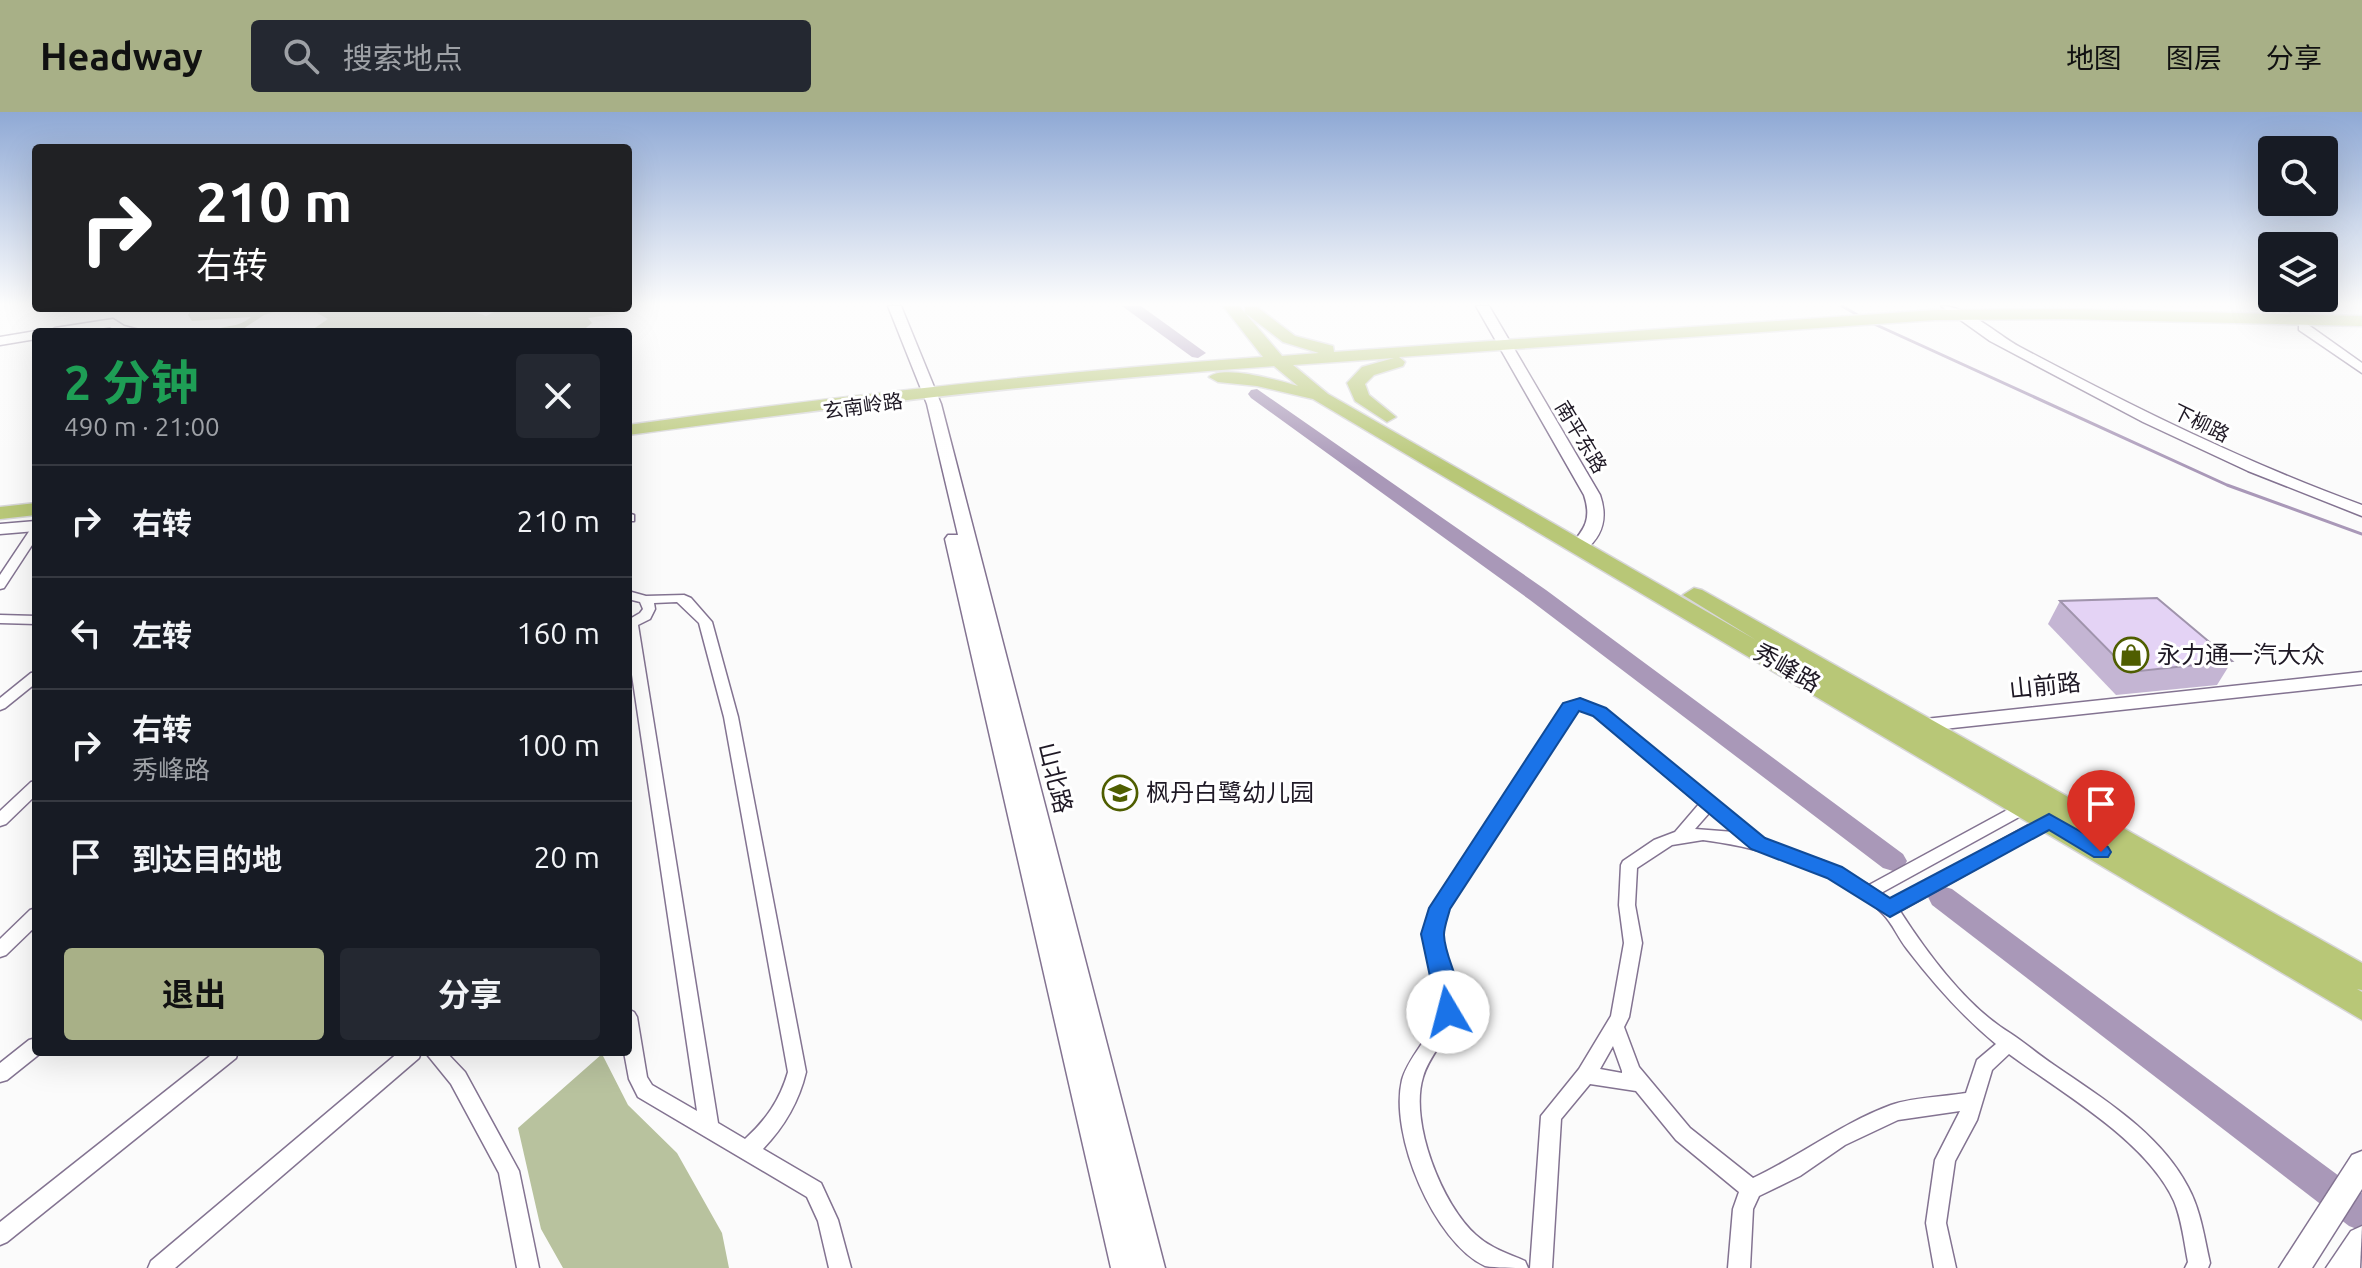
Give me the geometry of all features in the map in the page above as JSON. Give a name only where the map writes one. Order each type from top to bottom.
[{"type":"main road","name":"山北路","points":[[909,360],[926,394],[1126,1268]]},
{"type":"main road","name":"山北路","points":[[914,360],[926,394],[1150,1268]]},
{"type":"main road","points":[[1233,371],[1235,360]]},
{"type":"main road","name":"秀峰路","points":[[1285,360],[1322,398],[1925,725],[2362,978]]},
{"type":"main road","points":[[1233,371],[1364,360]]},
{"type":"main road","points":[[1387,417],[1361,397],[1356,383],[1368,371],[1389,360]]},
{"type":"main road","name":"南平东路","points":[[1509,360],[1592,495],[1596,520],[1580,539]]},
{"type":"main road","name":"下柳路","points":[[2046,360],[2206,448],[2362,508]]},
{"type":"main road","name":"秀峰路","points":[[1289,365],[1387,417],[1580,539],[2362,1007]]},
{"type":"main road","name":"玄南岭路","points":[[632,430],[926,394],[1179,369],[1233,371]]},
{"type":"main road","name":"玄南岭路","points":[[632,436],[926,394],[1233,371]]},
{"type":"main road","points":[[1233,371],[1322,398]]},
{"type":"main road","points":[[0,504],[32,500]]},
{"type":"main road","points":[[0,513],[32,509]]},
{"type":"main road","points":[[2294,1268],[2358,1170]]},
{"type":"main road","points":[[2341,1268],[2362,1241]]},
{"type":"street","points":[[0,529],[32,528]]},
{"type":"street","points":[[0,585],[32,534]]},
{"type":"street","points":[[632,596],[646,600],[679,598],[686,601],[705,622],[731,717],[797,1072],[792,1097],[771,1129],[748,1150]]},
{"type":"street","points":[[632,623],[649,609],[646,600]]},
{"type":"street","points":[[0,619],[32,620]]},
{"type":"street","points":[[632,644],[709,1128]]},
{"type":"street","name":"山前路","points":[[1925,725],[2362,678]]},
{"type":"street","points":[[0,705],[32,679]]},
{"type":"street","points":[[1517,1268],[1496,1261],[1464,1238],[1434,1192],[1408,1114],[1411,1080],[1430,1039],[1448,1012],[1448,992],[1433,934],[1440,908],[1570,707],[1580,704],[1599,712],[1758,843]]},
{"type":"street","points":[[1,819],[32,790]]},
{"type":"street","points":[[1681,835],[1708,804]]},
{"type":"street","points":[[1869,892],[2025,807]]},
{"type":"street","points":[[1890,909],[2049,821]]},
{"type":"street","points":[[1541,1268],[1551,1116],[1586,1075],[1620,1017],[1633,943],[1627,905],[1629,865],[1653,846],[1681,835],[1723,834],[1758,843],[1835,872],[1890,909],[1948,991],[1983,1023],[2134,1134],[2178,1188],[2199,1263],[2196,1268]]},
{"type":"street","points":[[0,950],[32,919]]},
{"type":"street","points":[[1615,1027],[1631,1071],[1683,1134],[1751,1189]]},
{"type":"street","points":[[632,1042],[638,1079],[645,1091],[814,1190],[828,1220],[840,1268]]},
{"type":"street","points":[[1945,1268],[1936,1223],[1945,1160],[1967,1120],[1984,1066],[2010,1042]]},
{"type":"street","points":[[0,1074],[32,1049]]},
{"type":"street","points":[[0,1235],[224,1056]]},
{"type":"street","points":[[159,1268],[407,1056]]},
{"type":"street","points":[[438,1056],[458,1078],[509,1171],[528,1268]]},
{"type":"street","points":[[1586,1075],[1642,1084]]},
{"type":"street","points":[[1739,1268],[1743,1209],[1751,1189],[1805,1162],[1838,1139],[1896,1112],[1973,1101]]},
{"type":"green space","points":[[603,1056],[628,1105],[677,1153],[722,1233],[729,1268],[563,1268],[541,1229],[518,1128]]},
{"type":"building","points":[[2157,598],[2232,661],[2130,672],[2060,601]]},
{"type":"waterway","points":[[1953,360],[2227,485],[2362,534]]},
{"type":"waterway","points":[[1257,394],[1538,595],[1893,861]]},
{"type":"waterway","points":[[1942,897],[2362,1214]]},
{"type":"place","name":"永力通一汽大众","points":[[2131,655]]},
{"type":"place","name":"枫丹白鹭幼儿园","points":[[1120,793]]},
{"type":"route","points":[[1448,1012],[1448,992],[1433,934],[1440,908],[1570,707],[1580,704],[1599,712],[1758,843],[1835,872],[1890,909],[2049,821],[2101,852]]}]
